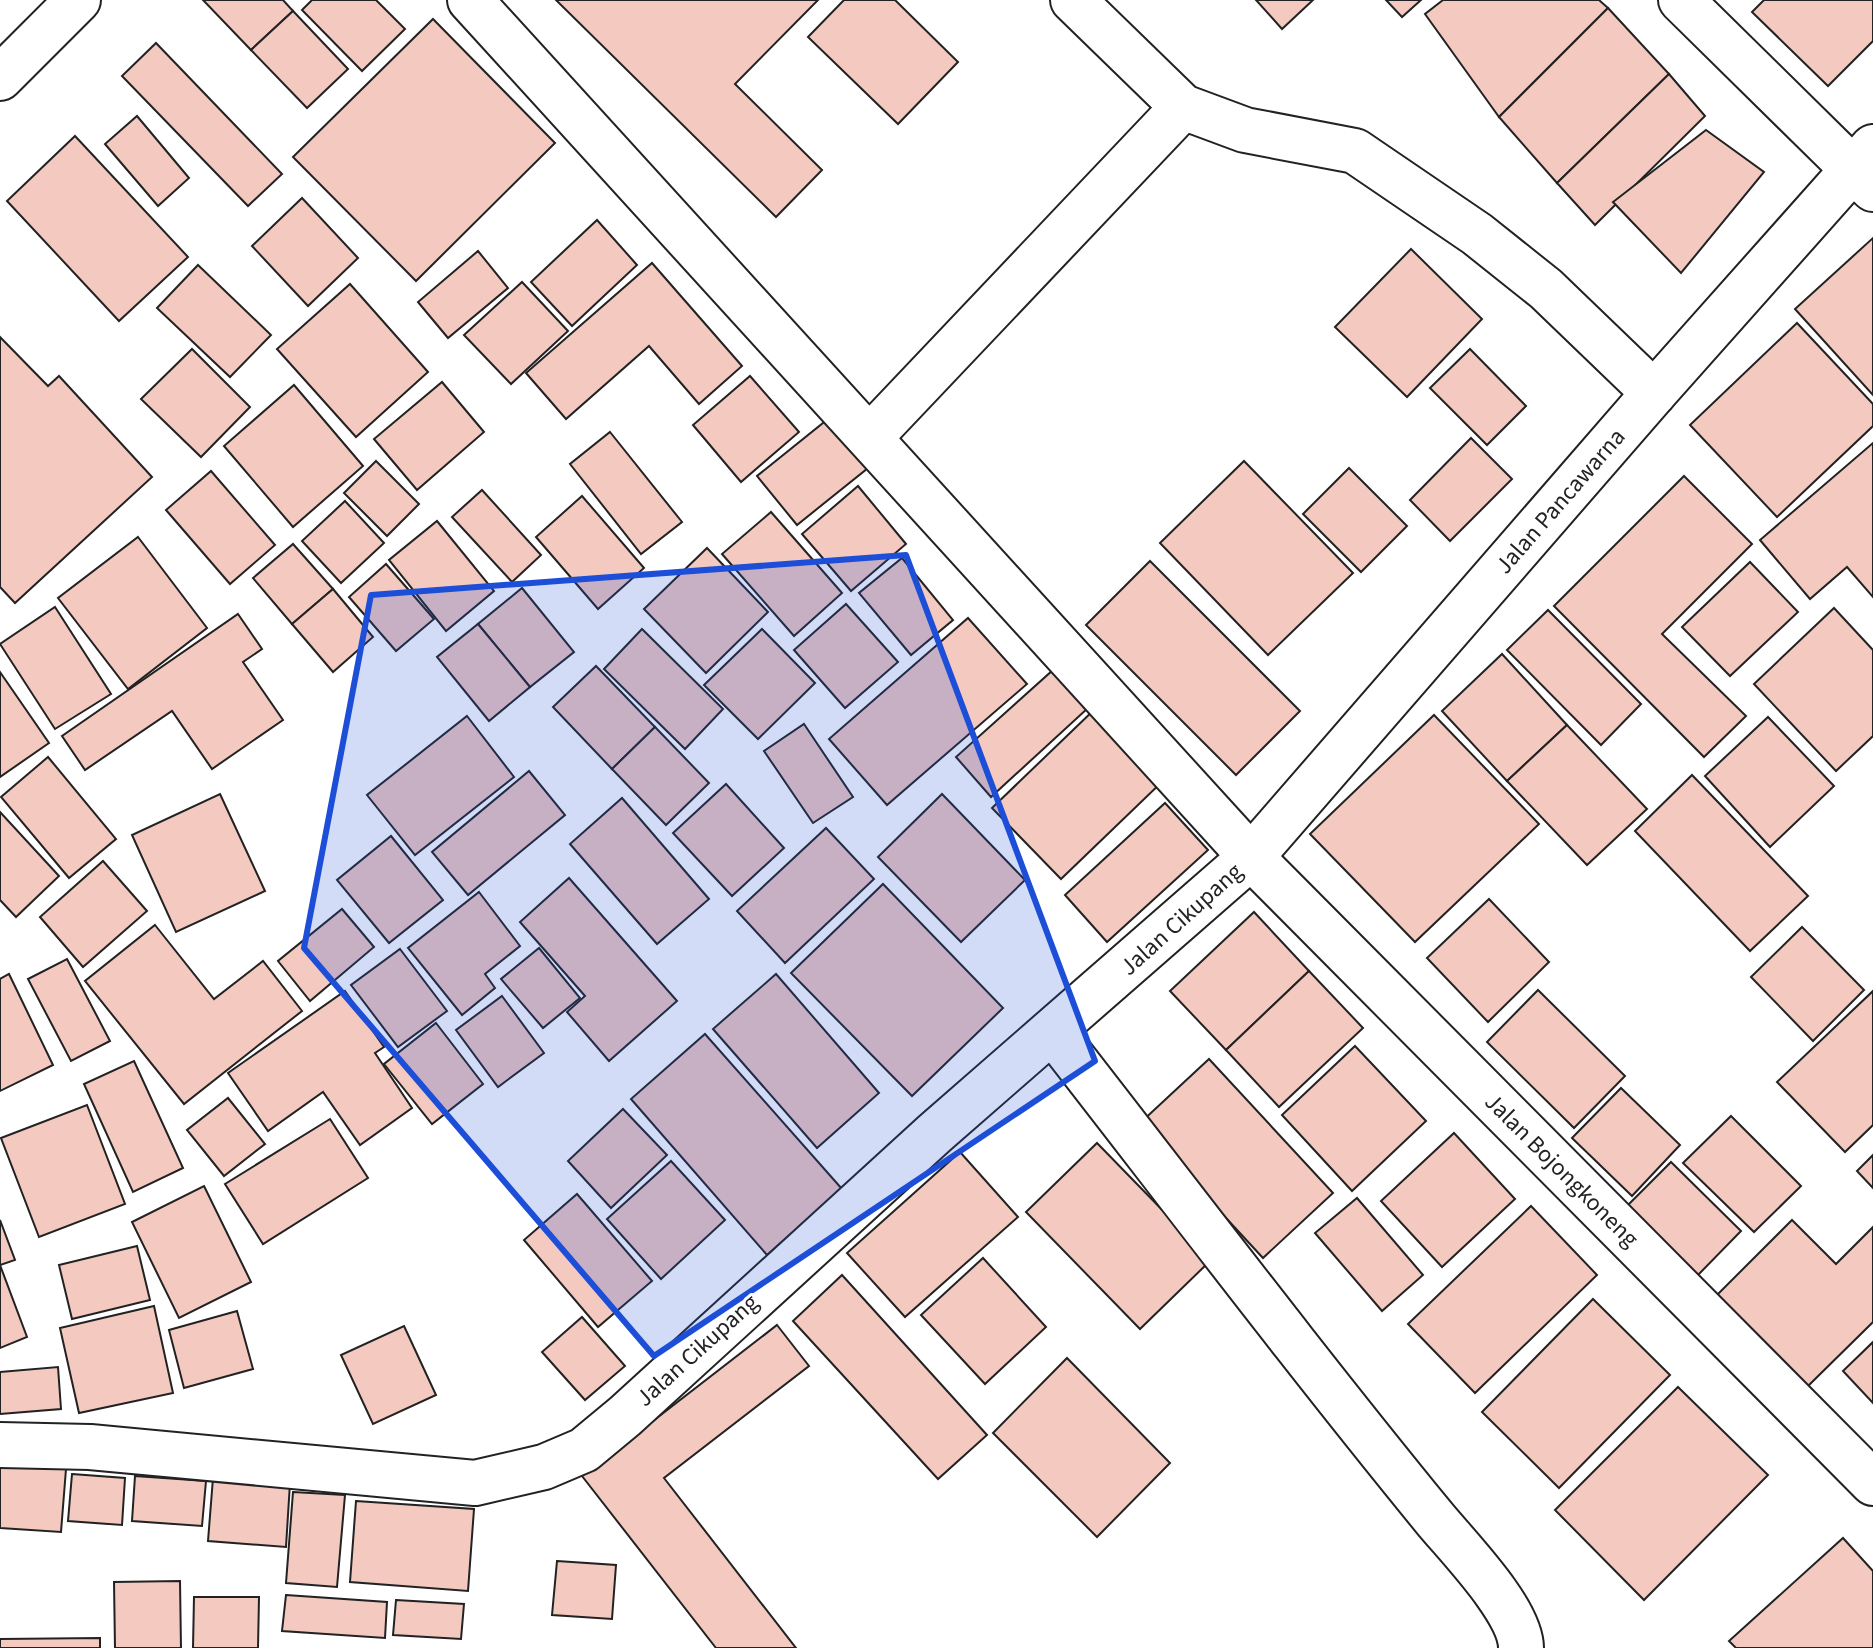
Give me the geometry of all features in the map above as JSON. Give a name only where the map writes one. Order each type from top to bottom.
[{"type":"main road","points":[[0,78],[78,0]]},
{"type":"main road","name":"Jalan Bojongkoneng","points":[[470,0],[1251,857],[1873,1483]]},
{"type":"main road","points":[[1073,0],[1183,107],[1245,130],[1355,151],[1477,234],[1546,289],[1654,393]]},
{"type":"main road","points":[[1681,0],[1866,168]]},
{"type":"main road","points":[[870,437],[1183,107]]},
{"type":"main road","name":"Jalan Pancawarna","points":[[1251,857],[1654,393],[1866,168]]},
{"type":"main road","name":"Jalan Cikupang","points":[[0,1445],[90,1447],[475,1483],[544,1467],[584,1450],[935,1133],[1251,857]]},
{"type":"main road","points":[[1053,1032],[1361,1429],[1504,1604],[1521,1638],[1521,1648]]},
{"type":"highlighted area","points":[[906,555],[1095,1061],[654,1356],[304,948],[371,595]]},
{"type":"building","points":[[203,0],[283,0],[293,11],[251,50]]},
{"type":"building","points":[[312,0],[376,0],[405,29],[362,71],[302,10]]},
{"type":"building","points":[[556,0],[818,0],[735,84],[822,170],[776,217]]},
{"type":"building","points":[[844,0],[895,0],[958,62],[898,124],[808,37]]},
{"type":"building","points":[[1256,0],[1313,0],[1282,29]]},
{"type":"building","points":[[1386,0],[1421,0],[1402,17]]},
{"type":"building","points":[[1443,0],[1599,0],[1608,8],[1499,117],[1425,14]]},
{"type":"building","points":[[1764,0],[1873,0],[1873,41],[1828,86],[1752,12]]},
{"type":"building","points":[[1608,8],[1669,74],[1557,183],[1499,117]]},
{"type":"building","points":[[293,11],[348,69],[307,108],[251,50]]},
{"type":"building","points":[[433,19],[555,143],[416,281],[293,157]]},
{"type":"building","points":[[156,43],[282,174],[248,206],[122,76]]},
{"type":"building","points":[[1669,74],[1705,116],[1595,225],[1557,183]]},
{"type":"building","points":[[137,116],[189,178],[158,206],[105,144]]},
{"type":"building","points":[[1706,130],[1764,172],[1681,273],[1613,202]]},
{"type":"building","points":[[75,136],[188,257],[119,321],[7,201]]},
{"type":"building","points":[[302,198],[358,258],[308,306],[252,246]]},
{"type":"building","points":[[597,220],[637,265],[572,326],[531,282]]},
{"type":"building","points":[[1873,238],[1873,395],[1795,309]]},
{"type":"building","points":[[1411,249],[1482,319],[1407,397],[1335,327]]},
{"type":"building","points":[[478,251],[508,288],[448,338],[418,302]]},
{"type":"building","points":[[652,263],[742,366],[699,404],[649,346],[566,419],[526,373]]},
{"type":"building","points":[[198,265],[271,335],[230,377],[157,308]]},
{"type":"building","points":[[522,282],[568,331],[511,384],[464,335]]},
{"type":"building","points":[[350,284],[428,372],[356,437],[277,349]]},
{"type":"building","points":[[1797,323],[1873,404],[1873,426],[1777,517],[1690,425]]},
{"type":"building","points":[[0,337],[48,386],[59,376],[152,477],[15,603],[0,587]]},
{"type":"building","points":[[192,349],[250,407],[201,457],[141,399]]},
{"type":"building","points":[[1470,349],[1526,406],[1487,445],[1430,388]]},
{"type":"building","points":[[750,376],[799,432],[741,482],[693,425]]},
{"type":"building","points":[[442,382],[484,432],[417,490],[374,439]]},
{"type":"building","points":[[294,385],[363,466],[293,527],[224,446]]},
{"type":"building","points":[[828,419],[868,468],[797,525],[757,476]]},
{"type":"building","points":[[610,432],[682,522],[641,554],[570,464]]},
{"type":"building","points":[[1471,438],[1512,479],[1450,541],[1410,500]]},
{"type":"building","points":[[1873,443],[1873,597],[1847,567],[1810,599],[1760,540]]},
{"type":"building","points":[[376,461],[419,504],[387,536],[344,493]]},
{"type":"building","points":[[1244,461],[1353,573],[1268,655],[1160,543]]},
{"type":"building","points":[[1349,468],[1407,526],[1361,572],[1303,514]]},
{"type":"building","points":[[211,471],[275,545],[230,584],[166,510]]},
{"type":"building","points":[[1684,476],[1752,544],[1662,634],[1746,716],[1704,757],[1554,606]]},
{"type":"building","points":[[858,486],[906,544],[851,591],[802,534]]},
{"type":"building","points":[[482,490],[541,555],[512,582],[452,517]]},
{"type":"building","points":[[582,496],[644,568],[598,609],[536,537]]},
{"type":"building","points":[[345,501],[384,543],[341,583],[302,541]]},
{"type":"building","points":[[771,512],[842,593],[794,636],[722,554]]},
{"type":"building","points":[[437,521],[494,591],[446,631],[389,560]]},
{"type":"building","points":[[138,537],[207,628],[128,689],[58,598]]},
{"type":"building","points":[[293,544],[333,589],[292,624],[253,578]]},
{"type":"building","points":[[707,548],[768,612],[706,673],[644,609]]},
{"type":"building","points":[[902,558],[953,620],[911,655],[859,593]]},
{"type":"building","points":[[1150,561],[1300,711],[1236,775],[1086,625]]},
{"type":"building","points":[[1750,562],[1798,612],[1730,676],[1682,627]]},
{"type":"building","points":[[386,564],[434,619],[396,651],[349,597]]},
{"type":"building","points":[[522,588],[574,652],[530,687],[478,624]]},
{"type":"building","points":[[333,589],[373,637],[333,672],[292,624]]},
{"type":"building","points":[[846,604],[898,662],[845,708],[794,650]]},
{"type":"building","points":[[55,607],[111,694],[55,729],[0,644]]},
{"type":"building","points":[[1834,608],[1873,650],[1873,736],[1836,771],[1754,684]]},
{"type":"building","points":[[1548,610],[1641,704],[1601,745],[1507,650]]},
{"type":"building","points":[[238,614],[262,649],[243,662],[283,720],[212,769],[172,711],[85,770],[62,736]]},
{"type":"building","points":[[968,618],[1027,684],[887,805],[829,739]]},
{"type":"building","points":[[478,624],[530,687],[489,721],[437,657]]},
{"type":"building","points":[[642,629],[723,709],[685,749],[604,669]]},
{"type":"building","points":[[762,629],[815,683],[758,739],[704,685]]},
{"type":"building","points":[[1502,654],[1567,725],[1507,781],[1442,711]]},
{"type":"building","points":[[596,666],[655,727],[612,769],[553,707]]},
{"type":"building","points":[[1053,670],[1088,708],[991,797],[956,757]]},
{"type":"building","points":[[0,672],[49,743],[0,777]]},
{"type":"building","points":[[1097,707],[1165,779],[1061,879],[992,808]]},
{"type":"building","points":[[1434,715],[1539,824],[1415,942],[1310,834]]},
{"type":"building","points":[[467,716],[514,777],[415,855],[367,795]]},
{"type":"building","points":[[1768,717],[1834,786],[1770,847],[1705,776]]},
{"type":"building","points":[[804,724],[853,797],[813,823],[764,751]]},
{"type":"building","points":[[1567,725],[1647,809],[1587,865],[1507,781]]},
{"type":"building","points":[[655,727],[709,783],[666,825],[612,769]]},
{"type":"building","points":[[48,757],[116,839],[69,878],[1,797]]},
{"type":"building","points":[[529,771],[565,815],[468,895],[432,852]]},
{"type":"building","points":[[1692,775],[1808,896],[1750,951],[1635,831]]},
{"type":"building","points":[[726,784],[784,848],[732,896],[673,833]]},
{"type":"building","points":[[220,794],[265,891],[176,932],[132,835]]},
{"type":"building","points":[[942,794],[1025,880],[961,942],[878,857]]},
{"type":"building","points":[[622,798],[709,899],[657,944],[570,844]]},
{"type":"building","points":[[1165,803],[1208,850],[1107,942],[1065,895]]},
{"type":"building","points":[[0,812],[59,876],[16,917],[0,900]]},
{"type":"building","points":[[826,828],[874,879],[785,963],[737,911]]},
{"type":"building","points":[[391,836],[443,900],[389,943],[337,880]]},
{"type":"building","points":[[103,861],[147,911],[83,967],[40,917]]},
{"type":"building","points":[[569,878],[677,1001],[609,1061],[567,1012],[585,996],[520,922]]},
{"type":"building","points":[[883,884],[1003,1008],[912,1096],[791,973]]},
{"type":"building","points":[[479,892],[520,946],[485,974],[495,988],[462,1015],[408,948]]},
{"type":"building","points":[[1489,899],[1549,962],[1488,1022],[1427,958]]},
{"type":"building","points":[[342,909],[374,947],[310,1001],[278,961]]},
{"type":"building","points":[[1254,912],[1309,971],[1226,1050],[1170,991]]},
{"type":"building","points":[[155,925],[214,999],[263,961],[302,1011],[184,1104],[85,981]]},
{"type":"building","points":[[1802,927],[1864,990],[1813,1041],[1751,977]]},
{"type":"building","points":[[539,948],[580,998],[543,1028],[501,979]]},
{"type":"building","points":[[400,949],[447,1011],[398,1047],[351,985]]},
{"type":"building","points":[[67,959],[110,1041],[71,1061],[28,979]]},
{"type":"building","points":[[1309,971],[1363,1028],[1279,1107],[1226,1050]]},
{"type":"building","points":[[9,974],[53,1065],[0,1091],[0,979]]},
{"type":"building","points":[[776,974],[879,1093],[817,1148],[713,1029]]},
{"type":"building","points":[[1538,990],[1625,1076],[1574,1128],[1487,1042]]},
{"type":"building","points":[[345,991],[384,1047],[375,1053],[412,1108],[360,1145],[323,1092],[268,1131],[228,1073]]},
{"type":"building","points":[[1873,991],[1873,1125],[1845,1152],[1777,1082]]},
{"type":"building","points":[[502,996],[544,1053],[498,1087],[456,1030]]},
{"type":"building","points":[[436,1023],[483,1084],[432,1124],[384,1064]]},
{"type":"building","points":[[705,1034],[842,1189],[767,1255],[631,1099]]},
{"type":"building","points":[[1355,1046],[1426,1121],[1352,1191],[1282,1115]]},
{"type":"building","points":[[1209,1059],[1333,1193],[1263,1258],[1139,1124]]},
{"type":"building","points":[[134,1061],[183,1168],[133,1192],[84,1084]]},
{"type":"building","points":[[1621,1088],[1680,1145],[1632,1196],[1572,1138]]},
{"type":"building","points":[[228,1098],[265,1144],[224,1176],[187,1130]]},
{"type":"building","points":[[87,1105],[125,1204],[39,1237],[1,1138]]},
{"type":"building","points":[[623,1109],[667,1155],[611,1208],[568,1161]]},
{"type":"building","points":[[1731,1116],[1801,1186],[1754,1232],[1683,1163]]},
{"type":"building","points":[[330,1119],[368,1178],[263,1244],[225,1184]]},
{"type":"building","points":[[1454,1133],[1515,1199],[1442,1267],[1381,1201]]},
{"type":"building","points":[[1097,1143],[1211,1260],[1140,1329],[1026,1212]]},
{"type":"building","points":[[960,1152],[1018,1217],[905,1317],[847,1253]]},
{"type":"building","points":[[1873,1155],[1873,1188],[1857,1171]]},
{"type":"building","points":[[671,1161],[725,1220],[661,1279],[607,1219]]},
{"type":"building","points":[[1671,1162],[1741,1231],[1698,1275],[1627,1206]]},
{"type":"building","points":[[204,1186],[251,1282],[179,1318],[132,1222]]},
{"type":"building","points":[[577,1194],[652,1281],[598,1327],[524,1240]]},
{"type":"building","points":[[1357,1198],[1423,1275],[1382,1311],[1315,1233]]},
{"type":"building","points":[[1531,1206],[1597,1275],[1475,1393],[1408,1324]]},
{"type":"building","points":[[0,1220],[15,1260],[0,1265]]},
{"type":"building","points":[[1792,1220],[1836,1264],[1873,1227],[1873,1322],[1808,1386],[1717,1295]]},
{"type":"building","points":[[137,1246],[150,1300],[72,1319],[59,1265]]},
{"type":"building","points":[[983,1258],[1046,1327],[985,1384],[921,1315]]},
{"type":"building","points":[[0,1265],[27,1337],[0,1348]]},
{"type":"building","points":[[842,1275],[987,1435],[938,1479],[793,1321]]},
{"type":"building","points":[[1593,1299],[1670,1375],[1559,1488],[1482,1412]]},
{"type":"building","points":[[154,1306],[173,1393],[79,1413],[60,1328]]},
{"type":"building","points":[[237,1311],[253,1369],[184,1388],[169,1330]]},
{"type":"building","points":[[582,1317],[625,1366],[585,1400],[542,1352]]},
{"type":"building","points":[[777,1325],[809,1366],[664,1478],[796,1648],[716,1648],[582,1476]]},
{"type":"building","points":[[404,1326],[436,1395],[373,1424],[341,1355]]},
{"type":"building","points":[[1873,1342],[1873,1403],[1843,1371]]},
{"type":"building","points":[[1067,1358],[1170,1463],[1097,1537],[993,1433]]},
{"type":"building","points":[[58,1367],[61,1409],[0,1414],[0,1372]]},
{"type":"building","points":[[1678,1387],[1768,1475],[1644,1600],[1555,1510]]},
{"type":"building","points":[[0,1464],[66,1469],[61,1532],[0,1528]]},
{"type":"building","points":[[72,1474],[125,1478],[122,1525],[68,1521]]},
{"type":"building","points":[[135,1476],[206,1481],[202,1526],[132,1521]]},
{"type":"building","points":[[213,1478],[290,1483],[286,1547],[208,1541]]},
{"type":"building","points":[[293,1492],[345,1495],[337,1587],[286,1583]]},
{"type":"building","points":[[356,1501],[474,1509],[468,1591],[350,1582]]},
{"type":"building","points":[[1843,1538],[1873,1571],[1873,1648],[1736,1648],[1729,1641]]},
{"type":"building","points":[[557,1561],[616,1565],[612,1619],[552,1615]]},
{"type":"building","points":[[180,1581],[181,1648],[115,1648],[114,1582]]},
{"type":"building","points":[[286,1595],[387,1602],[385,1638],[282,1631]]},
{"type":"building","points":[[194,1597],[259,1597],[258,1648],[193,1648]]},
{"type":"building","points":[[396,1600],[464,1604],[461,1639],[393,1635]]},
{"type":"building","points":[[100,1638],[100,1648],[0,1648],[0,1639]]}]
